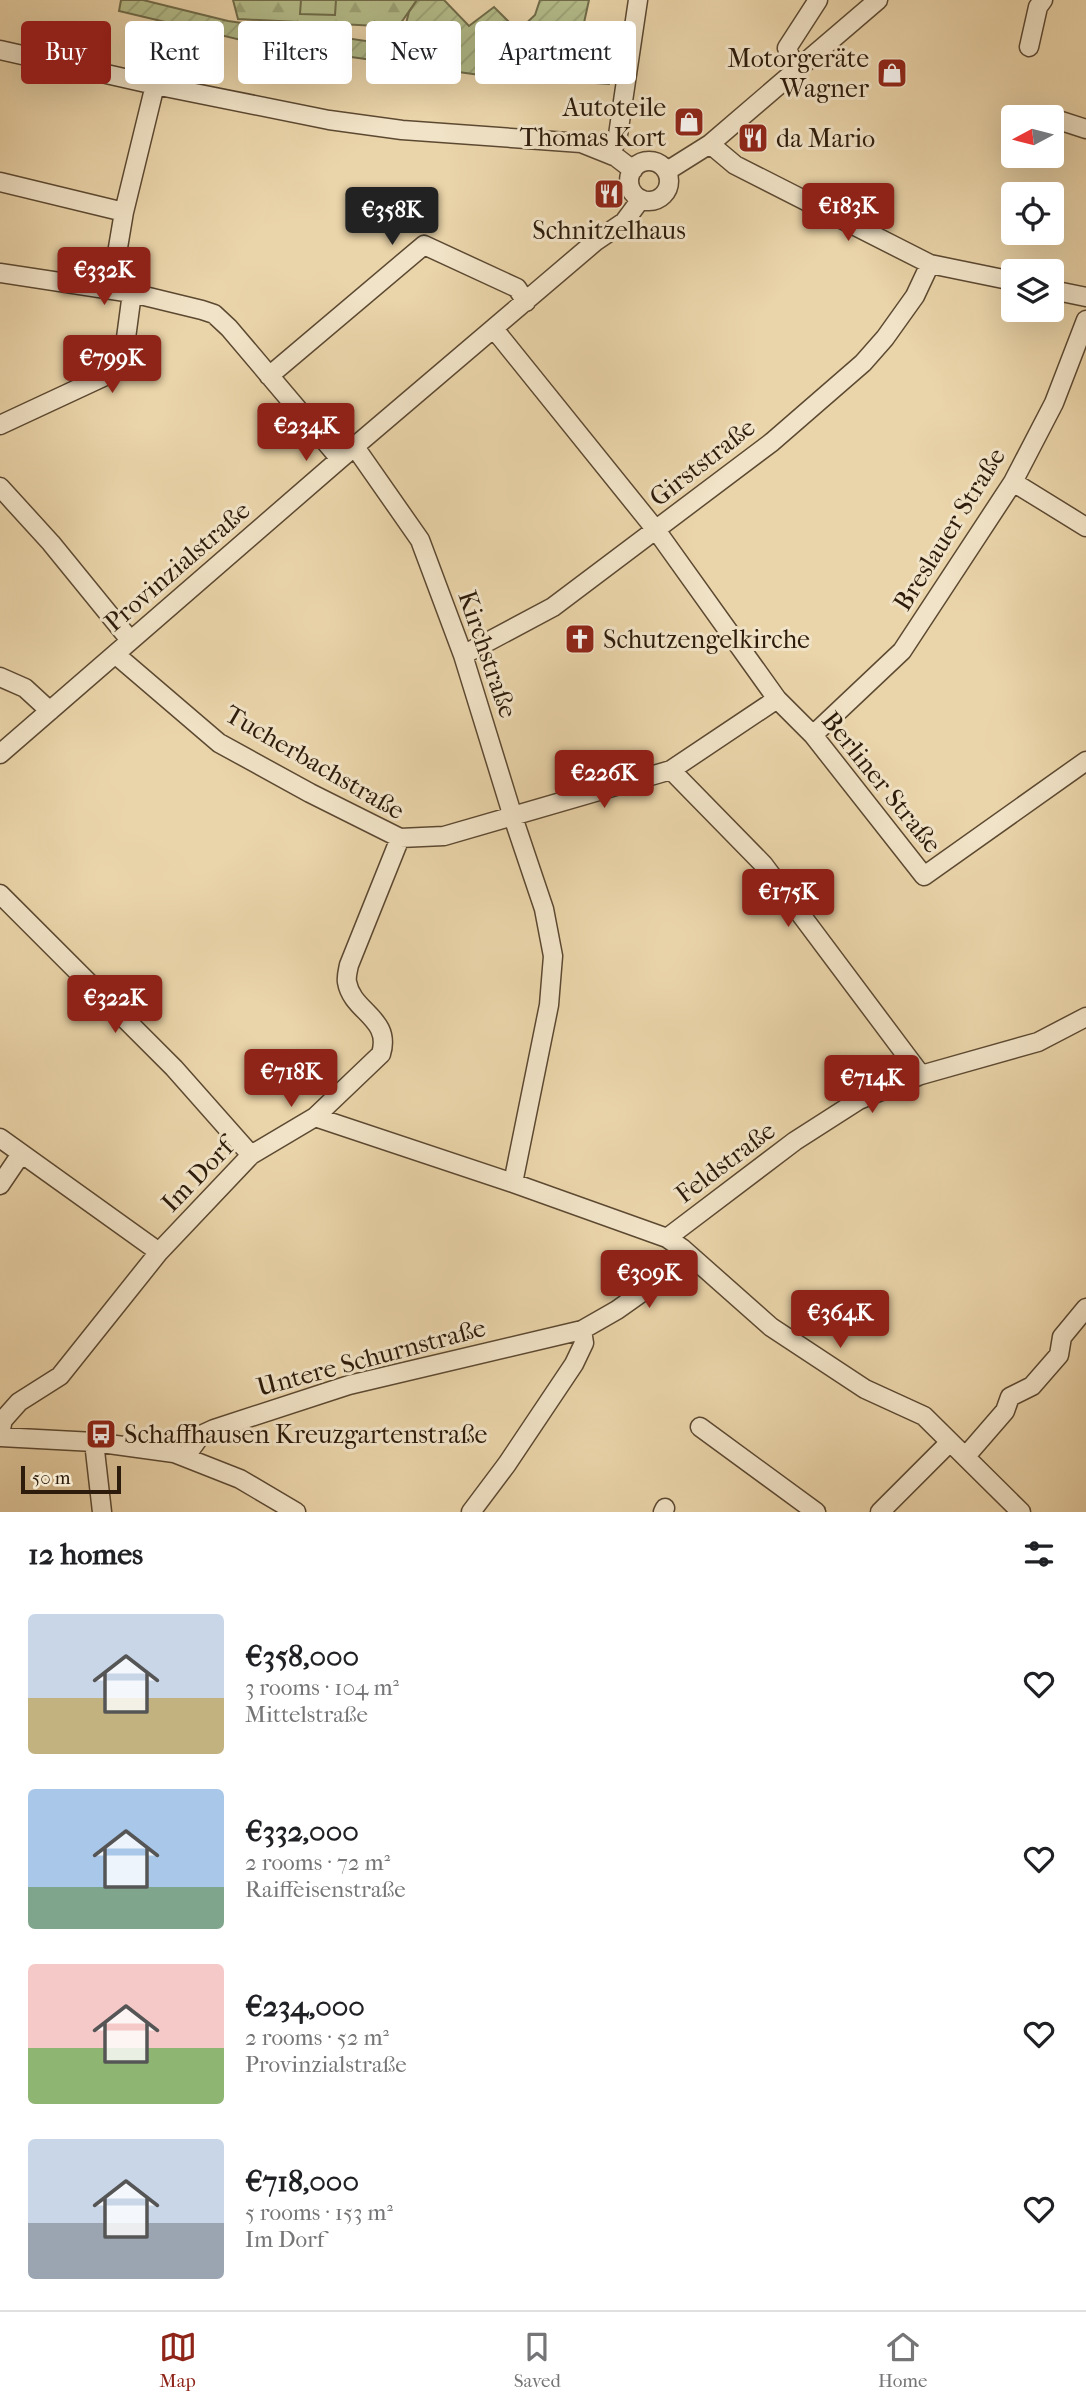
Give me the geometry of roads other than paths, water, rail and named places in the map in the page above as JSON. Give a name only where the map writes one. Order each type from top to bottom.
[{"type":"street","points":[[611,155],[618,135],[638,0]]},
{"type":"street","points":[[796,71],[787,48],[818,0]]},
{"type":"street","points":[[667,171],[710,144],[878,0]]},
{"type":"street","points":[[1029,47],[1038,7],[1043,0]]},
{"type":"street","points":[[0,50],[329,120],[416,131],[581,143],[611,155],[633,170]]},
{"type":"street","points":[[111,289],[124,212],[155,85]]},
{"type":"street","points":[[1064,122],[1086,129]]},
{"type":"street","points":[[710,144],[735,165],[930,264],[1001,279]]},
{"type":"street","points":[[650,161],[663,166],[667,171],[669,183],[663,195],[652,200],[641,199],[631,188],[630,176],[643,162],[650,161]]},
{"type":"street","points":[[0,182],[124,212]]},
{"type":"street","name":"Provinzialstraße","points":[[0,754],[340,459],[596,241],[624,222],[641,199]]},
{"type":"street","points":[[269,376],[424,245],[517,288],[526,302]]},
{"type":"street","name":"Girststraße","points":[[463,655],[553,607],[772,442],[863,363],[915,296],[930,264]]},
{"type":"street","points":[[0,273],[132,293],[214,314],[340,459]]},
{"type":"street","points":[[1064,292],[1086,297]]},
{"type":"street","points":[[0,425],[116,371],[124,353],[132,293]]},
{"type":"street","name":"Breslauer Straße","points":[[813,735],[902,652],[1013,482],[1054,403],[1086,320]]},
{"type":"street","name":"Berliner Straße","points":[[494,329],[656,530],[777,699],[813,735],[924,876],[1086,761]]},
{"type":"street","name":"Kirchstraße","points":[[355,447],[420,540],[463,655],[544,909],[553,956],[549,1005],[513,1182]]},
{"type":"street","points":[[1013,482],[1086,527]]},
{"type":"street","points":[[0,487],[51,543],[130,640]]},
{"type":"street","name":"Tucherbachstraße","points":[[115,654],[219,743],[400,838],[349,965],[347,982],[353,996],[380,1027],[385,1043],[381,1054],[316,1117]]},
{"type":"street","points":[[0,677],[25,688],[50,711]]},
{"type":"street","points":[[400,838],[444,836],[671,770],[777,699]]},
{"type":"street","points":[[671,770],[764,864],[921,1075]]},
{"type":"street","points":[[0,894],[174,1068],[251,1155]]},
{"type":"street","name":"Feldstraße","points":[[667,1238],[795,1142],[859,1100],[921,1075],[1038,1042],[1086,1017]]},
{"type":"street","points":[[316,1117],[513,1182],[667,1238],[771,1327],[864,1390],[924,1416],[1021,1512]]},
{"type":"street","name":"Im Dorf","points":[[0,1435],[3,1420],[19,1402],[60,1376],[159,1252],[251,1155],[316,1117]]},
{"type":"street","points":[[0,1138],[159,1252]]},
{"type":"street","points":[[0,1185],[22,1154]]},
{"type":"street","name":"Untere Schurnstraße","points":[[186,1456],[201,1435],[214,1429],[349,1385],[582,1330],[641,1293],[683,1249]]},
{"type":"street","points":[[966,1456],[1005,1411],[1010,1397],[1032,1386],[1059,1355],[1062,1337],[1086,1308]]},
{"type":"street","points":[[471,1512],[507,1464],[574,1364],[584,1343],[582,1330]]},
{"type":"street","points":[[700,1427],[816,1512]]},
{"type":"street","points":[[0,1435],[94,1442],[174,1452],[240,1479],[296,1512]]},
{"type":"street","points":[[94,1442],[102,1512]]},
{"type":"street","points":[[880,1512],[949,1443]]},
{"type":"place","name":"Motorgeräte Wagner","points":[[892,73]]},
{"type":"place","name":"Autoteile Thomas Kort","points":[[689,122]]},
{"type":"place","name":"da Mario","points":[[753,138]]},
{"type":"place","name":"Schnitzelhaus","points":[[609,194]]},
{"type":"place","name":"Schutzengelkirche","points":[[580,639]]},
{"type":"place","name":"Schaffhausen Kreuzgartenstraße","points":[[101,1434]]}]
